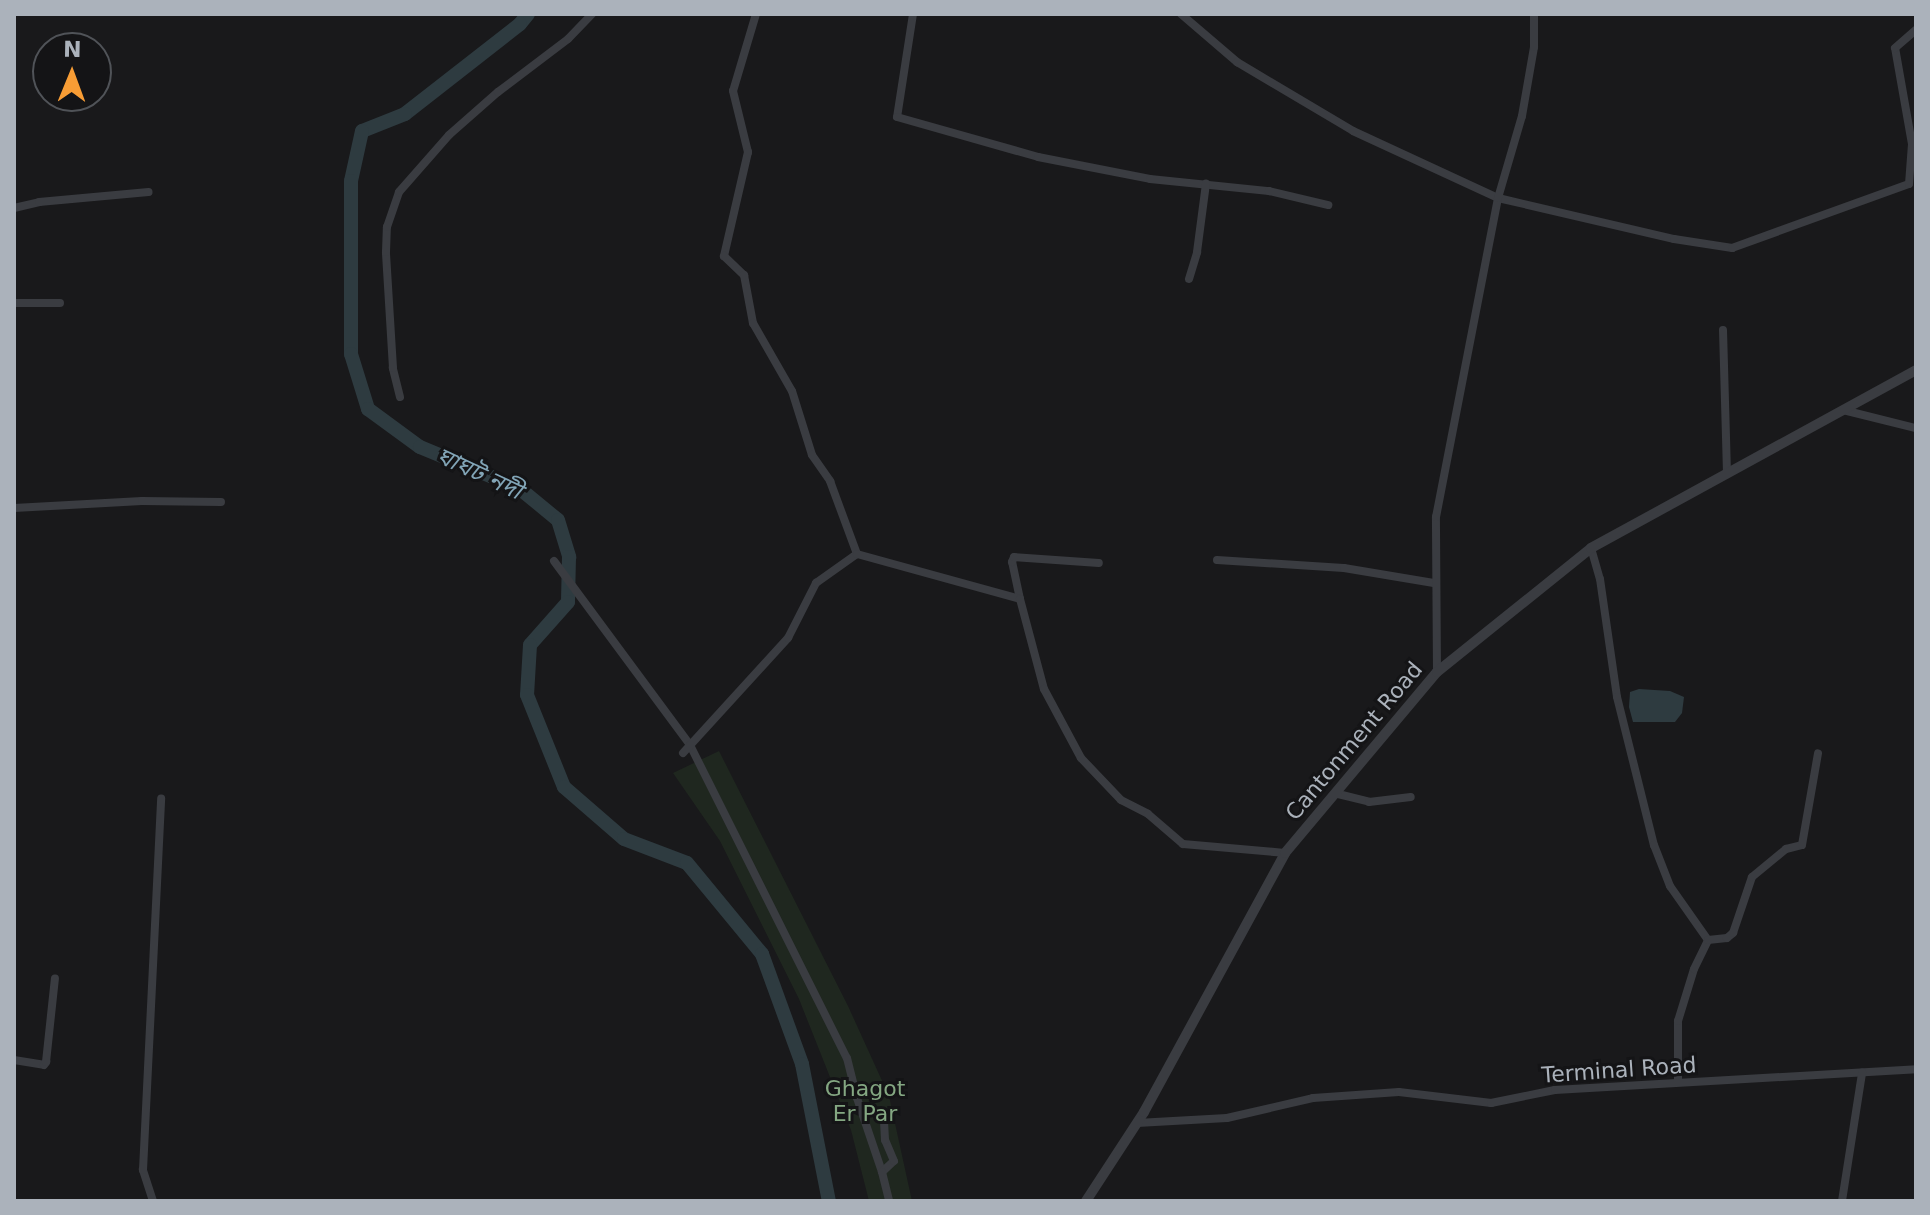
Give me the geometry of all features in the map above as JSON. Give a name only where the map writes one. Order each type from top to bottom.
[{"type":"street","points":[[400,397],[393,368],[386,252],[387,227],[399,192],[449,135],[568,39],[592,14]]},
{"type":"street","points":[[756,14],[733,91],[748,152],[724,256],[744,275],[753,323],[792,391],[812,455],[830,481],[857,554]]},
{"type":"street","points":[[913,14],[897,117],[1038,157],[1150,179],[1269,191],[1328,205]]},
{"type":"street","points":[[1181,14],[1237,62],[1353,131],[1498,198],[1674,239],[1732,248],[1909,184],[1912,144],[1895,48],[1916,30]]},
{"type":"street","points":[[1437,672],[1434,583],[1436,517],[1498,198],[1522,116],[1534,47],[1534,14]]},
{"type":"street","points":[[1189,279],[1197,252],[1206,184]]},
{"type":"street","points":[[14,208],[39,202],[149,192]]},
{"type":"street","points":[[14,303],[60,303]]},
{"type":"street","points":[[1723,330],[1727,474]]},
{"type":"street","name":"Cantonment Road","points":[[1086,1201],[1137,1123],[1285,853],[1338,794],[1437,672],[1591,548],[1916,370]]},
{"type":"street","points":[[1843,410],[1916,428]]},
{"type":"street","points":[[14,508],[142,501],[221,502]]},
{"type":"street","points":[[1591,548],[1600,579],[1617,697],[1654,845],[1670,886],[1708,940]]},
{"type":"street","points":[[857,554],[1020,599]]},
{"type":"street","points":[[687,749],[788,638],[816,583],[857,554]]},
{"type":"street","points":[[1099,563],[1014,557],[1012,562],[1044,689],[1081,758],[1121,800],[1148,814],[1183,844],[1285,853]]},
{"type":"street","points":[[1217,560],[1344,568],[1434,583]]},
{"type":"street","points":[[554,561],[687,749],[847,1058],[889,1201]]},
{"type":"street","points":[[1708,940],[1727,938],[1733,933],[1752,877],[1786,849],[1802,845],[1818,753]]},
{"type":"street","points":[[1338,794],[1369,802],[1411,797]]},
{"type":"street","points":[[153,1201],[143,1170],[161,798]]},
{"type":"street","points":[[1678,1082],[1681,1005],[1708,940]]},
{"type":"street","points":[[14,1060],[44,1065],[46,1062],[55,978]]},
{"type":"street","name":"Terminal Road","points":[[1137,1123],[1227,1118],[1313,1098],[1399,1092],[1491,1103],[1555,1090],[1916,1069]]},
{"type":"street","points":[[1842,1201],[1862,1073]]},
{"type":"street","points":[[882,1172],[894,1161],[885,1140],[884,1122]]},
{"type":"green space","name":"Ghagot Er Par","points":[[719,751],[848,1006],[889,1096],[912,1201],[869,1201],[851,1130],[799,999],[720,841],[673,773]]},
{"type":"shaded area","points":[[1639,689],[1670,691],[1684,697],[1682,713],[1675,722],[1633,722],[1629,707],[1630,692]]},
{"type":"waterway","name":"ঘাঘট নদী","points":[[528,14],[520,24],[405,114],[362,131],[351,181],[351,354],[368,409],[420,447],[519,488],[558,520],[569,557],[568,602],[530,645],[527,695],[564,787],[624,839],[687,863],[762,954],[802,1064],[829,1201]]}]
